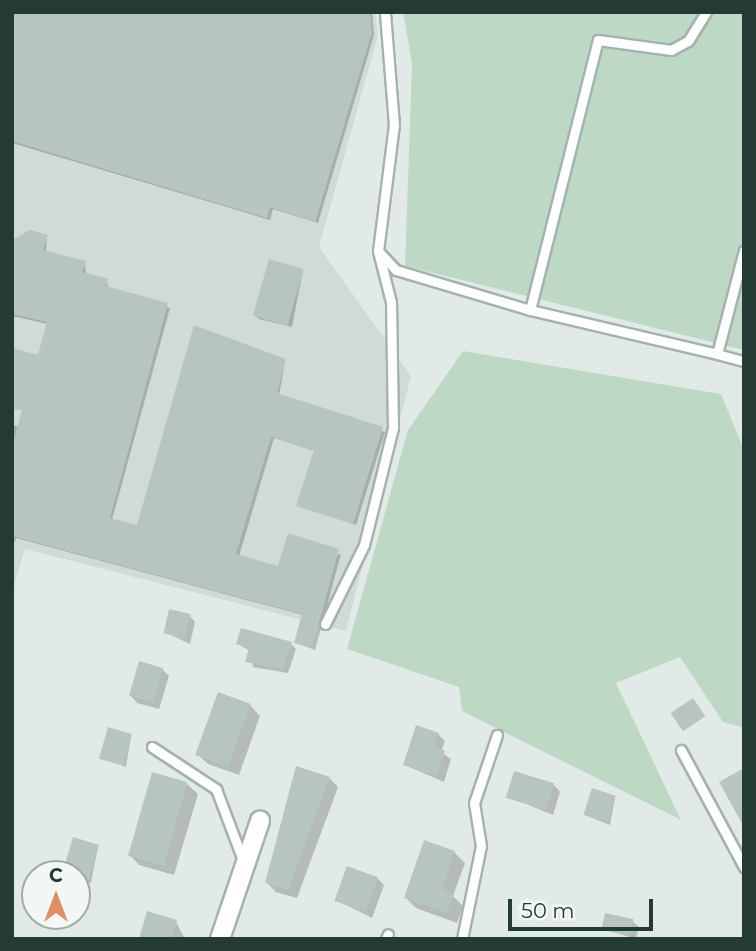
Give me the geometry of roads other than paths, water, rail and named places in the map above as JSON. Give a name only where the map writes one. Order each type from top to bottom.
[{"type":"street","points":[[220,939],[260,821]]},
{"type":"lane","points":[[325,624],[364,545],[393,428],[391,302],[378,251],[394,125],[385,12]]},
{"type":"lane","points":[[530,310],[598,40],[671,50],[688,41],[706,12]]},
{"type":"lane","points":[[716,354],[744,250]]},
{"type":"lane","points":[[378,251],[396,270],[530,310],[744,361]]},
{"type":"lane","points":[[462,939],[481,846],[474,803],[497,735]]},
{"type":"lane","points":[[152,747],[216,789],[245,865]]},
{"type":"lane","points":[[681,750],[744,867]]}]
